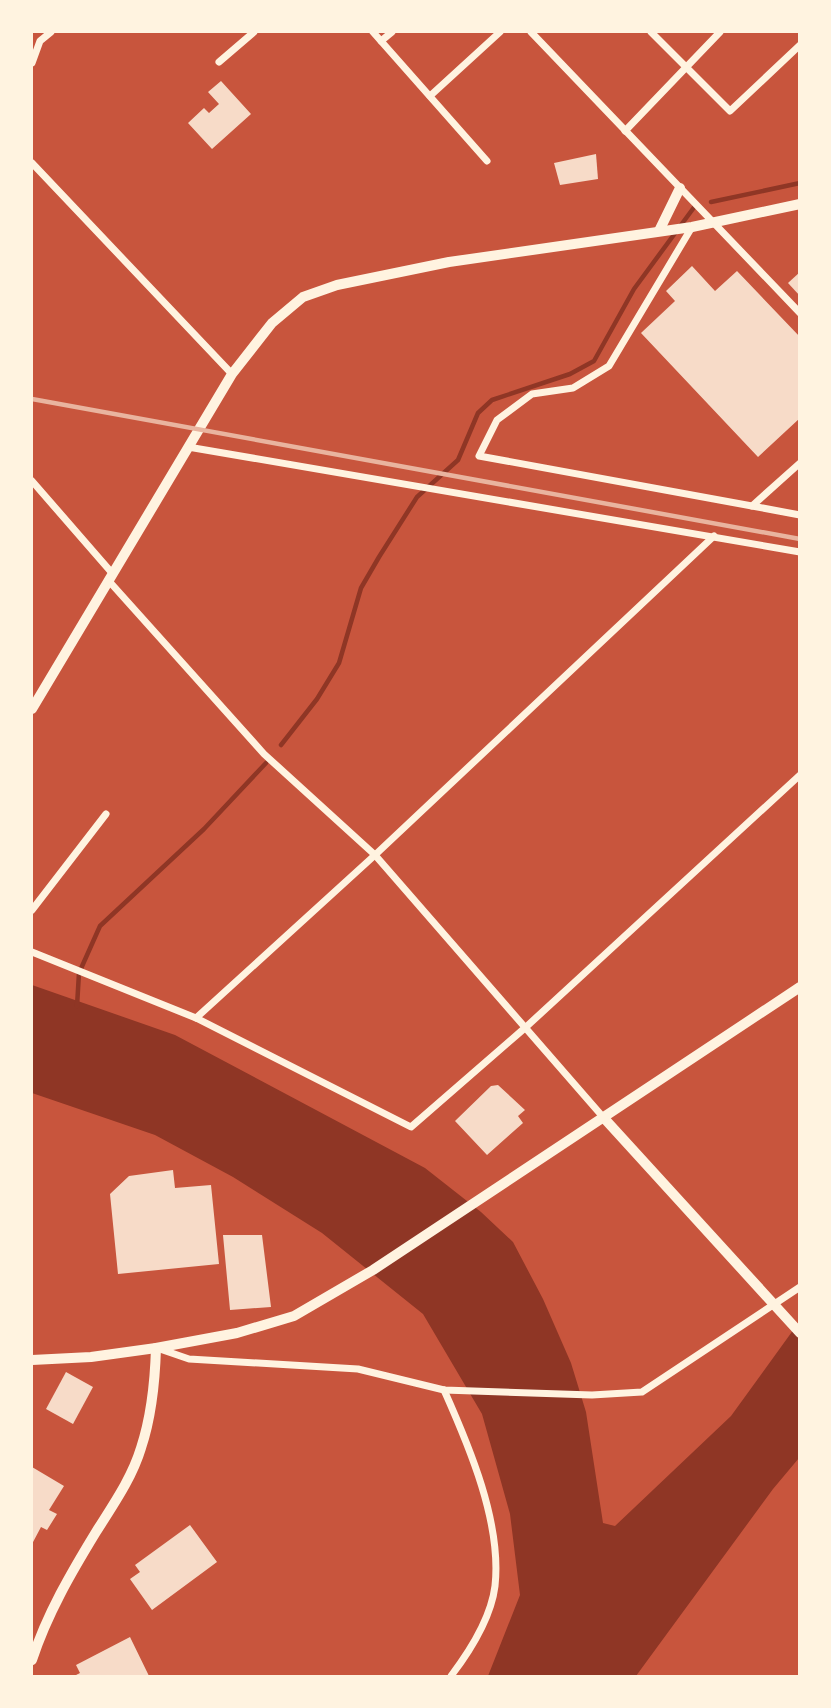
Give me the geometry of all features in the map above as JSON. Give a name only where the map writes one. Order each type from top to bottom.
[{"type":"street","points":[[32,64],[40,41],[51,32]]},
{"type":"street","points":[[219,62],[254,32]]},
{"type":"street","points":[[373,32],[487,160]]},
{"type":"street","points":[[381,41],[392,32]]},
{"type":"street","points":[[430,96],[500,32]]},
{"type":"street","points":[[531,32],[800,313]]},
{"type":"street","points":[[652,32],[730,111],[800,45]]},
{"type":"street","points":[[625,131],[720,32]]},
{"type":"street","points":[[32,163],[232,374]]},
{"type":"street","points":[[663,231],[680,188]]},
{"type":"street","points":[[32,709],[232,374],[272,323],[303,297],[337,285],[449,262],[692,227],[800,204]]},
{"type":"street","points":[[692,227],[609,366],[573,388],[532,394],[497,420],[479,456],[800,515]]},
{"type":"street","points":[[188,447],[800,552]]},
{"type":"street","points":[[752,506],[800,463]]},
{"type":"street","points":[[32,481],[264,754],[375,855],[603,1117],[800,1333]]},
{"type":"street","points":[[196,1018],[375,855],[715,536]]},
{"type":"street","points":[[32,952],[196,1018],[411,1127],[526,1027],[800,775]]},
{"type":"street","points":[[32,910],[106,814]]},
{"type":"street","points":[[32,1360],[91,1357],[156,1348],[237,1333],[294,1316],[373,1270],[800,987]]},
{"type":"street","points":[[156,1348],[189,1359],[358,1369],[444,1390],[592,1395],[642,1392],[800,1287]]},
{"type":"street","points":[[32,1660],[42,1630],[68,1578],[123,1489],[141,1450],[151,1413],[156,1348]]},
{"type":"street","points":[[444,1390],[475,1461],[494,1546],[495,1573],[495,1586],[485,1619],[465,1658],[451,1676]]},
{"type":"shaded area","points":[[32,985],[175,1035],[425,1168],[481,1212],[513,1242],[543,1299],[571,1363],[586,1412],[603,1523],[615,1526],[731,1416],[799,1322],[799,1458],[773,1489],[636,1676],[488,1676],[520,1595],[510,1514],[482,1414],[423,1314],[322,1233],[233,1177],[155,1135],[32,1093]]},
{"type":"building","points":[[221,81],[251,114],[212,149],[188,123],[204,108],[209,113],[219,104],[208,92]]},
{"type":"building","points":[[596,154],[598,179],[560,185],[554,163]]},
{"type":"building","points":[[692,266],[715,291],[737,271],[800,337],[800,418],[758,457],[641,333],[675,301],[666,291]]},
{"type":"building","points":[[800,272],[800,296],[788,283]]},
{"type":"building","points":[[498,1085],[525,1110],[518,1116],[523,1123],[487,1155],[455,1121],[491,1086]]},
{"type":"building","points":[[173,1170],[175,1188],[211,1185],[219,1264],[118,1274],[110,1194],[129,1176]]},
{"type":"building","points":[[223,1235],[262,1235],[271,1307],[230,1310]]},
{"type":"building","points":[[66,1372],[93,1387],[73,1424],[46,1409]]},
{"type":"building","points":[[32,1467],[64,1486],[49,1510],[57,1514],[47,1530],[41,1527],[32,1544]]},
{"type":"building","points":[[190,1525],[217,1562],[152,1610],[130,1579],[140,1572],[135,1565]]},
{"type":"building","points":[[130,1637],[149,1676],[74,1676],[80,1673],[76,1665]]},
{"type":"waterway","points":[[711,202],[800,183]]},
{"type":"waterway","points":[[281,745],[317,699],[339,663],[361,588],[379,557],[417,497],[458,460],[478,413],[492,400],[570,374],[594,361],[634,289],[695,206]]},
{"type":"waterway","points":[[77,1006],[79,973],[100,926],[204,829],[266,763]]},
{"type":"railway","points":[[32,399],[800,539]]}]
